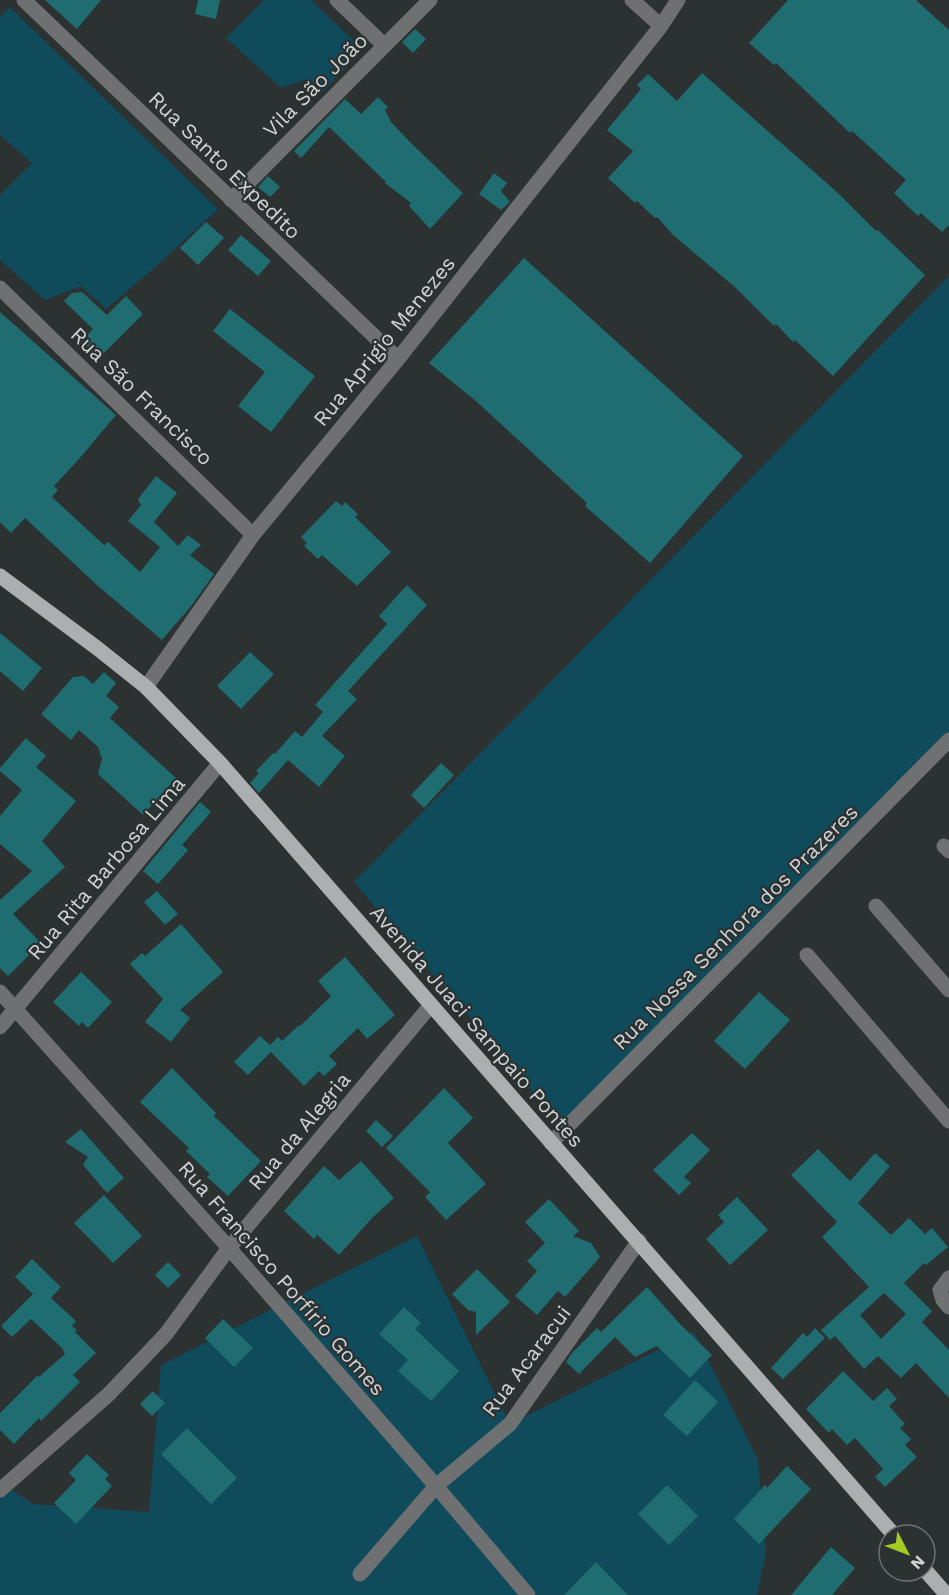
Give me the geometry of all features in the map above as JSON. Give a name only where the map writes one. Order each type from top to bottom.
[{"type":"main road","name":"Avenida Juaci Sampaio Pontes","points":[[0,576],[146,687],[220,763],[884,1523]]},
{"type":"main road","points":[[936,1583],[947,1595]]},
{"type":"street","name":"Rua Santo Expedito","points":[[24,0],[398,359]]},
{"type":"street","points":[[337,0],[384,45]]},
{"type":"street","name":"Vila São João","points":[[231,200],[430,0]]},
{"type":"street","points":[[632,0],[661,26]]},
{"type":"street","name":"Rua Aprigio Menezes","points":[[146,687],[253,535],[398,359],[661,26],[678,0]]},
{"type":"street","name":"Rua São Francisco","points":[[0,288],[253,535]]},
{"type":"street","name":"Rua Nossa Senhora dos Prazeres","points":[[551,1143],[949,740]]},
{"type":"street","name":"Rua Rita Barbosa Lima","points":[[0,1027],[220,763]]},
{"type":"street","points":[[876,906],[949,990]]},
{"type":"street","points":[[807,955],[949,1121]]},
{"type":"street","name":"Rua Francisco Porfírio Gomes","points":[[0,992],[229,1248],[528,1595]]},
{"type":"street","name":"Rua da Alegria","points":[[0,1490],[109,1394],[166,1334],[229,1248],[430,1005]]},
{"type":"street","name":"Rua Acaracui","points":[[360,1574],[436,1486],[510,1424],[639,1241]]},
{"type":"street","points":[[945,1284],[943,1300],[949,1307]]},
{"type":"shaded area","points":[[264,0],[311,0],[362,49],[322,93],[305,80],[281,88],[226,38]]},
{"type":"shaded area","points":[[10,7],[218,209],[106,309],[81,286],[45,300],[0,260],[0,195],[32,163],[0,135],[0,17]]},
{"type":"shaded area","points":[[949,276],[949,738],[562,1126],[354,882]]},
{"type":"shaded area","points":[[417,1236],[510,1424],[694,1332],[758,1460],[766,1553],[757,1595],[0,1595],[0,1482],[33,1504],[149,1512],[161,1365]]},
{"type":"building","points":[[45,0],[101,0],[77,29]]},
{"type":"building","points":[[198,0],[220,0],[216,19],[195,14]]},
{"type":"building","points":[[788,0],[916,0],[949,30],[949,225],[942,232],[921,213],[918,216],[894,193],[906,180],[852,131],[850,133],[776,63],[774,65],[749,43]]},
{"type":"building","points":[[415,29],[426,39],[413,53],[402,42]]},
{"type":"building","points":[[702,73],[838,193],[925,275],[833,376],[795,340],[793,342],[776,324],[774,326],[736,288],[673,235],[657,217],[655,218],[637,201],[635,203],[608,178],[633,151],[607,130],[641,89],[637,85],[648,74],[677,101]]},
{"type":"building","points":[[378,97],[388,107],[385,110],[391,122],[463,193],[430,229],[409,206],[411,203],[385,183],[329,127],[301,158],[294,151],[345,99],[361,114]]},
{"type":"building","points":[[494,173],[507,183],[501,191],[510,202],[501,210],[479,194]]},
{"type":"building","points":[[268,176],[280,187],[270,197],[258,187]]},
{"type":"building","points":[[206,222],[224,238],[198,265],[180,248]]},
{"type":"building","points":[[241,235],[271,261],[258,276],[228,250]]},
{"type":"building","points":[[524,258],[743,456],[650,563],[585,506],[587,503],[477,402],[429,363]]},
{"type":"building","points":[[82,292],[107,315],[126,296],[143,314],[99,358],[82,341],[93,329],[64,301],[72,293]]},
{"type":"building","points":[[230,309],[315,376],[271,432],[238,406],[265,372],[213,331]]},
{"type":"building","points":[[0,312],[116,415],[54,486],[58,490],[52,497],[104,545],[108,542],[140,572],[160,547],[128,521],[141,505],[138,499],[156,476],[177,493],[154,522],[178,546],[188,535],[201,545],[190,555],[214,574],[192,605],[162,640],[98,586],[25,518],[11,533],[0,522]]},
{"type":"building","points":[[336,501],[342,506],[345,502],[358,514],[355,517],[391,552],[357,586],[322,555],[318,559],[304,546],[307,543],[301,537]]},
{"type":"building","points":[[407,585],[427,605],[348,691],[357,699],[322,736],[345,756],[319,787],[288,760],[259,793],[250,783],[259,773],[256,771],[295,731],[302,737],[323,712],[315,705],[387,624],[379,616]]},
{"type":"building","points":[[0,633],[42,668],[23,691],[0,671]]},
{"type":"building","points":[[250,652],[274,674],[241,709],[217,686]]},
{"type":"building","points":[[104,672],[116,683],[106,696],[119,707],[110,718],[176,778],[143,815],[98,774],[102,759],[98,747],[79,730],[71,740],[41,714],[73,677],[84,676],[93,684]]},
{"type":"building","points":[[26,738],[46,756],[36,767],[76,801],[42,841],[65,867],[13,914],[41,943],[8,976],[0,968],[0,900],[32,871],[0,844],[0,816],[22,790],[0,771],[0,768]]},
{"type":"building","points":[[441,763],[454,775],[424,808],[411,795]]},
{"type":"building","points":[[200,802],[211,812],[182,845],[188,850],[158,884],[143,871]]},
{"type":"building","points":[[157,891],[178,914],[165,925],[144,902]]},
{"type":"building","points":[[181,924],[223,972],[180,1010],[190,1018],[171,1042],[145,1022],[163,999],[130,964],[142,953],[145,956]]},
{"type":"building","points":[[345,957],[395,1015],[367,1039],[358,1028],[329,1056],[337,1064],[324,1076],[319,1071],[304,1086],[271,1052],[248,1075],[234,1062],[260,1036],[270,1045],[278,1037],[282,1041],[300,1026],[331,996],[318,981]]},
{"type":"building","points":[[81,972],[112,1002],[88,1028],[82,1022],[79,1026],[53,1002]]},
{"type":"building","points":[[759,992],[790,1020],[745,1069],[714,1041]]},
{"type":"building","points":[[172,1068],[216,1113],[214,1116],[261,1161],[228,1196],[207,1177],[210,1174],[186,1151],[189,1148],[140,1102]]},
{"type":"building","points":[[444,1088],[473,1118],[448,1143],[486,1184],[446,1220],[425,1197],[430,1192],[386,1148]]},
{"type":"building","points":[[376,1120],[393,1136],[382,1147],[366,1131]]},
{"type":"building","points":[[81,1129],[124,1178],[107,1193],[83,1165],[88,1157],[65,1142]]},
{"type":"building","points":[[692,1133],[710,1150],[684,1177],[691,1183],[679,1195],[653,1170]]},
{"type":"building","points":[[818,1149],[850,1181],[875,1153],[890,1166],[858,1203],[891,1235],[909,1218],[925,1234],[932,1228],[948,1247],[926,1265],[924,1263],[904,1283],[932,1311],[922,1322],[949,1350],[949,1398],[916,1363],[901,1378],[878,1356],[864,1369],[835,1336],[830,1340],[821,1330],[869,1287],[822,1237],[837,1222],[791,1175]],"holes":[[[884,1293],[906,1314],[881,1339],[860,1315]]]},
{"type":"building","points":[[361,1161],[394,1198],[373,1217],[339,1255],[317,1235],[314,1239],[284,1211],[324,1166],[339,1180]]},
{"type":"building","points":[[104,1195],[142,1236],[113,1263],[74,1223]]},
{"type":"building","points":[[737,1197],[768,1230],[730,1265],[706,1239],[724,1222],[718,1215]]},
{"type":"building","points":[[549,1199],[579,1231],[573,1236],[591,1243],[600,1257],[565,1297],[558,1291],[537,1315],[515,1296],[537,1271],[527,1261],[545,1243],[525,1222]]},
{"type":"building","points":[[32,1259],[61,1287],[51,1298],[76,1321],[72,1326],[77,1330],[75,1332],[96,1353],[73,1375],[80,1382],[41,1421],[39,1418],[14,1444],[0,1430],[0,1413],[38,1375],[39,1377],[65,1354],[62,1348],[31,1319],[12,1337],[1,1326],[33,1294],[15,1277]]},
{"type":"building","points":[[168,1262],[181,1275],[168,1288],[155,1275]]},
{"type":"building","points":[[477,1269],[510,1302],[476,1335],[476,1312],[468,1310],[452,1294]]},
{"type":"building","points":[[647,1287],[712,1355],[690,1378],[657,1346],[635,1357],[615,1337],[579,1374],[566,1362],[572,1353],[597,1328],[601,1332]]},
{"type":"building","points":[[404,1307],[421,1323],[415,1329],[459,1371],[431,1401],[398,1371],[408,1360],[379,1334]]},
{"type":"building","points":[[223,1319],[253,1348],[234,1367],[205,1338]]},
{"type":"building","points":[[815,1328],[825,1338],[783,1379],[771,1368],[803,1333],[807,1337]]},
{"type":"building","points":[[843,1371],[873,1401],[887,1388],[897,1399],[889,1406],[905,1424],[900,1428],[911,1439],[905,1445],[917,1457],[885,1487],[875,1477],[883,1469],[855,1438],[847,1445],[832,1429],[829,1433],[806,1409]]},
{"type":"building","points":[[695,1380],[718,1402],[687,1436],[663,1415]]},
{"type":"building","points":[[153,1391],[165,1403],[152,1416],[140,1404]]},
{"type":"building","points":[[187,1428],[237,1478],[211,1504],[161,1454]]},
{"type":"building","points":[[87,1454],[109,1475],[105,1479],[112,1486],[76,1524],[54,1503],[76,1480],[69,1473]]},
{"type":"building","points":[[787,1466],[811,1489],[759,1544],[734,1519],[765,1485],[767,1488]]},
{"type":"building","points":[[667,1485],[698,1516],[669,1545],[638,1514]]},
{"type":"building","points":[[831,1547],[855,1568],[832,1595],[791,1595]]},
{"type":"building","points":[[596,1562],[628,1595],[564,1595]]}]
